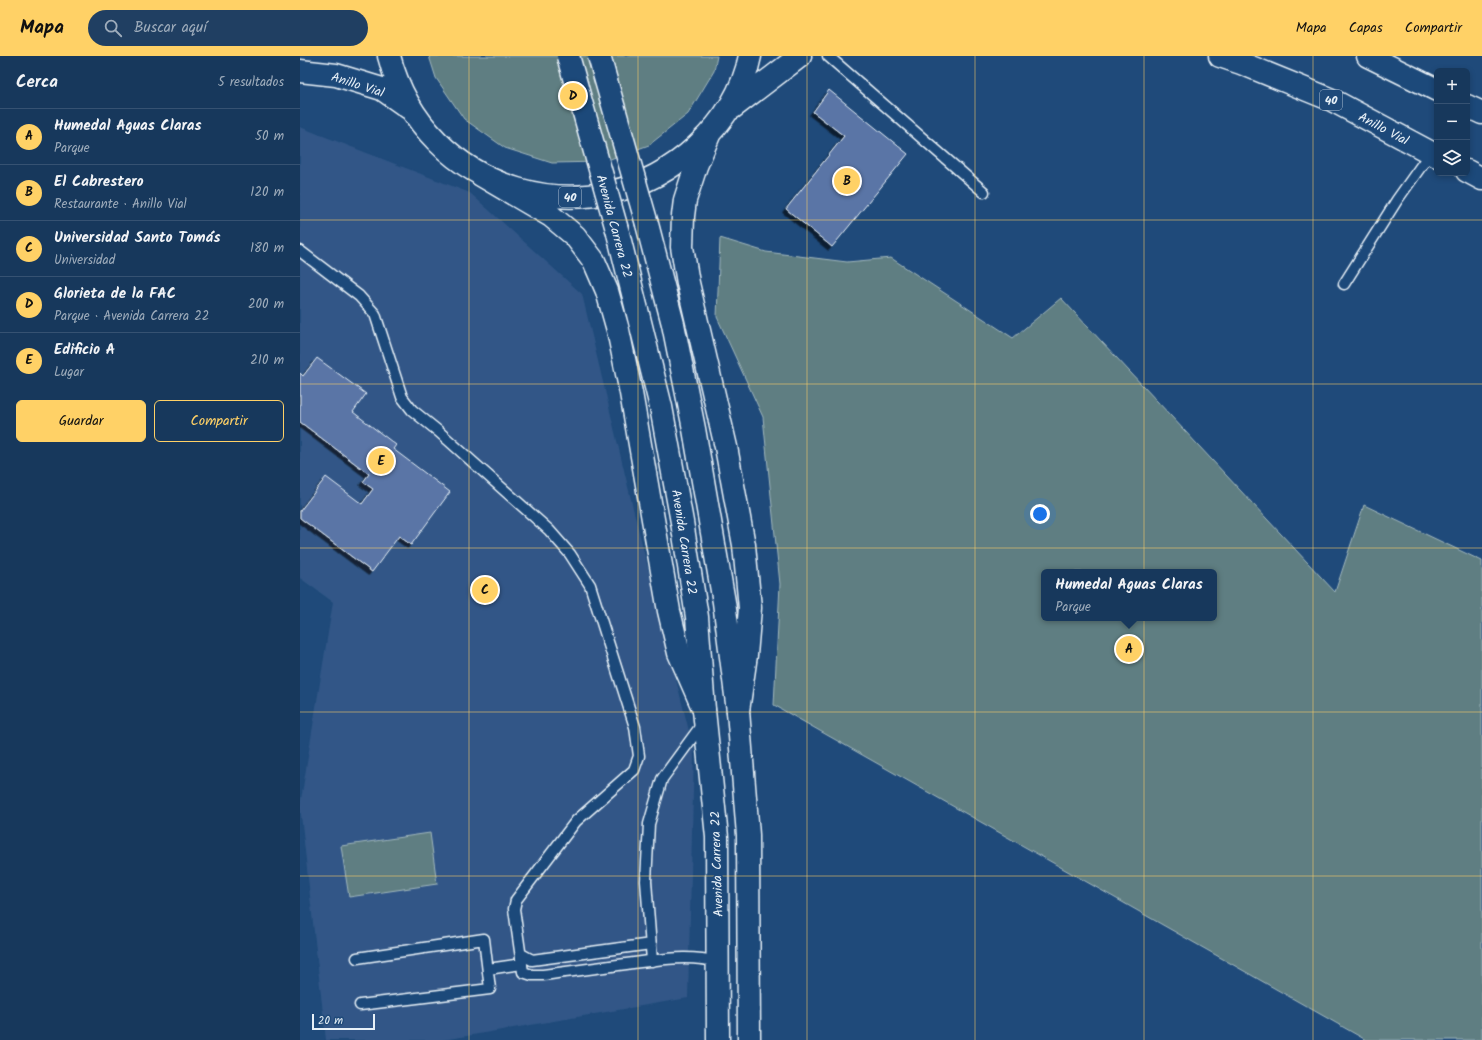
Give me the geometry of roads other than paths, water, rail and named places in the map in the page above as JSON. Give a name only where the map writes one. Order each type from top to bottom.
[{"type":"main road","name":"40","points":[[389,56],[394,76],[411,109],[430,135],[454,157],[481,175],[514,189],[549,196],[585,197],[620,191],[653,178],[683,159],[709,135],[727,112],[740,89],[750,56]]},
{"type":"main road","name":"Avenida Carrera 22","points":[[568,56],[618,233],[662,406],[697,617],[717,836],[718,1040]]},
{"type":"main road","points":[[599,56],[647,224],[673,324],[694,429],[724,602],[738,712],[748,836],[749,1040]]},
{"type":"main road","name":"40","points":[[727,112],[800,56]]},
{"type":"main road","name":"Anillo Vial","points":[[1220,56],[1332,100],[1434,154]]},
{"type":"main road","points":[[1368,56],[1434,89]]},
{"type":"main road","name":"Anillo Vial","points":[[300,71],[336,76],[382,89],[411,109]]},
{"type":"main road","points":[[1470,107],[1482,113]]},
{"type":"main road","points":[[709,135],[696,166],[686,200],[683,216],[682,246],[688,283],[726,447],[744,545],[750,608],[746,655],[738,712]]},
{"type":"main road","points":[[1470,173],[1482,179]]},
{"type":"main road","points":[[481,175],[550,216],[575,236],[594,261],[608,291],[631,393],[669,611],[679,653],[705,715]]},
{"type":"lane","points":[[828,56],[984,192]]},
{"type":"lane","points":[[1344,284],[1397,200],[1434,154]]},
{"type":"lane","points":[[300,251],[359,296],[375,314],[402,397],[412,410],[438,431],[549,530],[570,554],[590,585],[632,719],[639,756],[634,770],[576,821],[516,900],[514,908],[522,964],[532,975],[543,975],[652,961],[689,958],[717,962]]},
{"type":"lane","points":[[652,961],[646,881],[649,824],[662,779],[705,715]]},
{"type":"lane","points":[[357,958],[484,939],[490,989],[360,1005]]},
{"type":"lane","points":[[488,969],[522,964],[532,960],[651,944]]},
{"type":"place","name":"Glorieta de la FAC","points":[[573,96]]},
{"type":"place","name":"El Cabrestero","points":[[847,181]]},
{"type":"place","name":"Edificio A","points":[[381,461]]},
{"type":"place","name":"Universidad Santo Tomás","points":[[485,590]]},
{"type":"place","name":"Humedal Aguas Claras","points":[[1129,649]]}]
